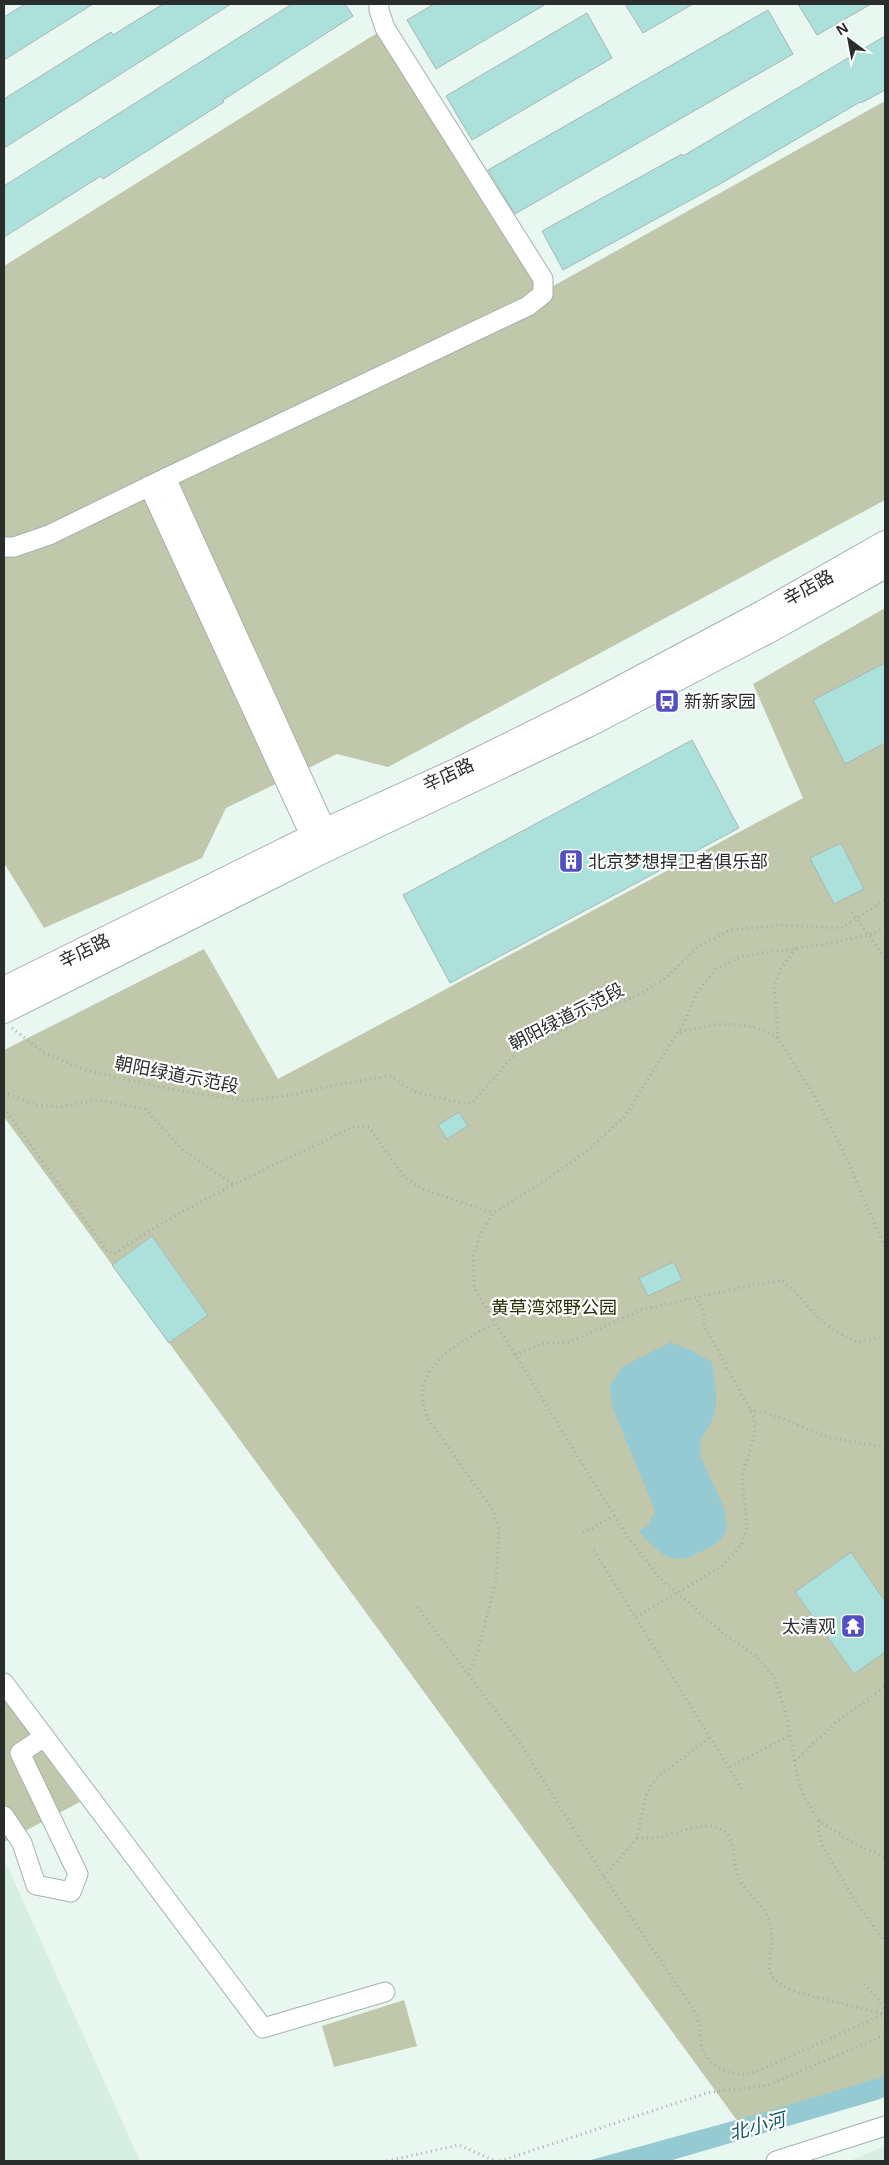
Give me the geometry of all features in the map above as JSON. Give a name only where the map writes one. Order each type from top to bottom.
[{"type":"main road","name":"辛店路","points":[[8,1019],[322,842],[460,769],[579,710],[762,613],[885,543]]},
{"type":"main road","name":"辛店路","points":[[4,989],[322,842],[596,721],[885,566]]},
{"type":"street","points":[[4,547],[49,536],[157,482],[528,306],[543,294],[543,279],[385,28],[379,4]]},
{"type":"street","points":[[157,482],[322,842]]},
{"type":"street","points":[[4,1684],[263,2028],[385,1992]]},
{"type":"street","points":[[4,1816],[22,1843],[36,1885],[71,1892],[78,1874],[20,1753],[44,1737]]},
{"type":"street","points":[[776,2161],[885,2126]]},
{"type":"path","name":"朝阳绿道示范段","points":[[8,1019],[43,1052],[86,1070],[169,1089],[248,1101],[292,1095],[339,1084],[390,1076],[412,1091],[465,1104],[474,1101],[515,1054],[597,1012],[642,993],[667,977],[699,946],[731,930],[779,925],[841,928],[857,920],[885,900]]},
{"type":"path","points":[[852,912],[885,958]]},
{"type":"path","points":[[885,928],[869,935],[742,956],[716,969],[697,992],[679,1032],[624,1118],[588,1150],[543,1182],[494,1213],[480,1234],[473,1256],[474,1288],[627,1536],[658,1577],[724,1634],[757,1657],[772,1675],[786,1713],[798,1780],[806,1800],[819,1821],[856,1845],[885,1857]]},
{"type":"path","points":[[778,1038],[774,985],[781,968],[796,948]]},
{"type":"path","points":[[679,1032],[714,1024],[739,1023],[770,1033],[778,1038],[814,1095],[839,1143],[885,1247]]},
{"type":"path","points":[[4,1092],[35,1105],[59,1107],[98,1100],[145,1109],[184,1151],[234,1185]]},
{"type":"path","points":[[4,1108],[107,1251],[114,1254],[145,1232],[234,1185],[355,1126],[369,1127],[404,1177],[422,1190],[494,1213]]},
{"type":"path","points":[[515,1354],[542,1344],[569,1342],[641,1310],[781,1280],[794,1291],[815,1315],[835,1331],[858,1342],[885,1337]]},
{"type":"path","points":[[636,1617],[722,1566],[741,1546],[747,1527],[742,1476],[755,1434],[754,1417],[704,1325],[704,1312],[696,1298]]},
{"type":"path","points":[[468,1674],[478,1650],[496,1581],[499,1530],[493,1510],[435,1430],[422,1407],[421,1398],[429,1373],[436,1362],[458,1344],[495,1323]]},
{"type":"path","points":[[749,1410],[767,1413],[831,1438],[885,1447]]},
{"type":"path","points":[[583,1533],[614,1516]]},
{"type":"path","points":[[594,1550],[742,1789]]},
{"type":"path","points":[[417,1607],[518,1740],[604,1877],[692,2007],[700,2028],[701,2046],[717,2066],[728,2074],[750,2074],[885,2014]]},
{"type":"path","points":[[794,1761],[836,1722],[885,1687]]},
{"type":"path","points":[[730,1767],[790,1735]]},
{"type":"path","points":[[604,1877],[637,1838],[646,1796],[652,1784],[660,1775],[710,1737]]},
{"type":"path","points":[[819,1821],[818,1832],[824,1847],[856,1902],[885,1942]]},
{"type":"path","points":[[637,1838],[664,1836],[700,1826],[722,1829],[733,1847],[736,1869],[741,1883],[766,1915],[772,1928],[769,1959],[770,1969],[775,1980],[786,1988],[799,1993],[885,2014]]},
{"type":"path","points":[[863,1983],[879,2000],[885,2014]]},
{"type":"path","points":[[500,2161],[707,2093],[768,2085],[885,2035]]},
{"type":"path","points":[[387,2161],[459,2145],[495,2161]]},
{"type":"shaded area","points":[[4,1859],[140,2161],[4,2161]]},
{"type":"shaded area","points":[[885,2146],[885,2161],[850,2161]]},
{"type":"green space","points":[[385,28],[548,289],[885,101],[885,500],[388,767],[337,754],[226,808],[202,858],[44,928],[4,863],[4,266]]},
{"type":"green space","name":"黄草湾郊野公园","points":[[885,608],[885,2087],[744,2130],[4,1117],[4,1050],[204,949],[278,1079],[803,798],[753,684]]},
{"type":"green space","points":[[4,1699],[80,1802],[4,1842]]},
{"type":"green space","points":[[404,2000],[417,2046],[334,2067],[322,2026]]},
{"type":"water","points":[[671,1342],[693,1351],[712,1362],[716,1402],[712,1419],[701,1441],[700,1450],[721,1500],[727,1525],[723,1536],[714,1545],[693,1555],[677,1559],[663,1554],[639,1532],[648,1525],[655,1511],[612,1406],[610,1385],[623,1366]]},
{"type":"water","name":"北小河","points":[[885,2076],[885,2097],[669,2161],[587,2161],[758,2114]]},
{"type":"building","points":[[25,4],[93,4],[4,60],[4,17]]},
{"type":"building","points":[[163,4],[231,4],[4,148],[4,99],[111,32],[113,35]]},
{"type":"building","points":[[292,4],[345,4],[353,16],[223,100],[224,102],[103,179],[101,176],[4,237],[4,186]]},
{"type":"building","points":[[434,4],[546,4],[436,69],[407,20]]},
{"type":"building","points":[[625,4],[693,4],[643,33]]},
{"type":"building","points":[[798,4],[871,4],[817,35]]},
{"type":"building","points":[[768,10],[793,54],[515,214],[488,170]]},
{"type":"building","points":[[587,13],[612,58],[472,140],[446,96]]},
{"type":"building","points":[[885,36],[885,90],[860,102],[720,184],[563,270],[542,231],[682,154],[683,156]]},
{"type":"building","points":[[885,663],[885,743],[845,764],[813,700]]},
{"type":"building","name":"北京梦想捍卫者俱乐部","points":[[692,740],[739,828],[450,983],[403,895]]},
{"type":"building","points":[[841,843],[864,889],[834,904],[810,858]]},
{"type":"building","points":[[459,1112],[468,1126],[447,1139],[438,1125]]},
{"type":"building","points":[[152,1236],[208,1315],[169,1343],[112,1265]]},
{"type":"building","points":[[674,1262],[682,1280],[648,1296],[639,1278]]},
{"type":"building","name":"太清观","points":[[851,1552],[885,1601],[885,1652],[854,1674],[795,1592]]},
{"type":"place","name":"新新家园","points":[[667,701]]},
{"type":"place","name":"北京梦想捍卫者俱乐部","points":[[571,861]]},
{"type":"place","name":"太清观","points":[[853,1626]]}]
